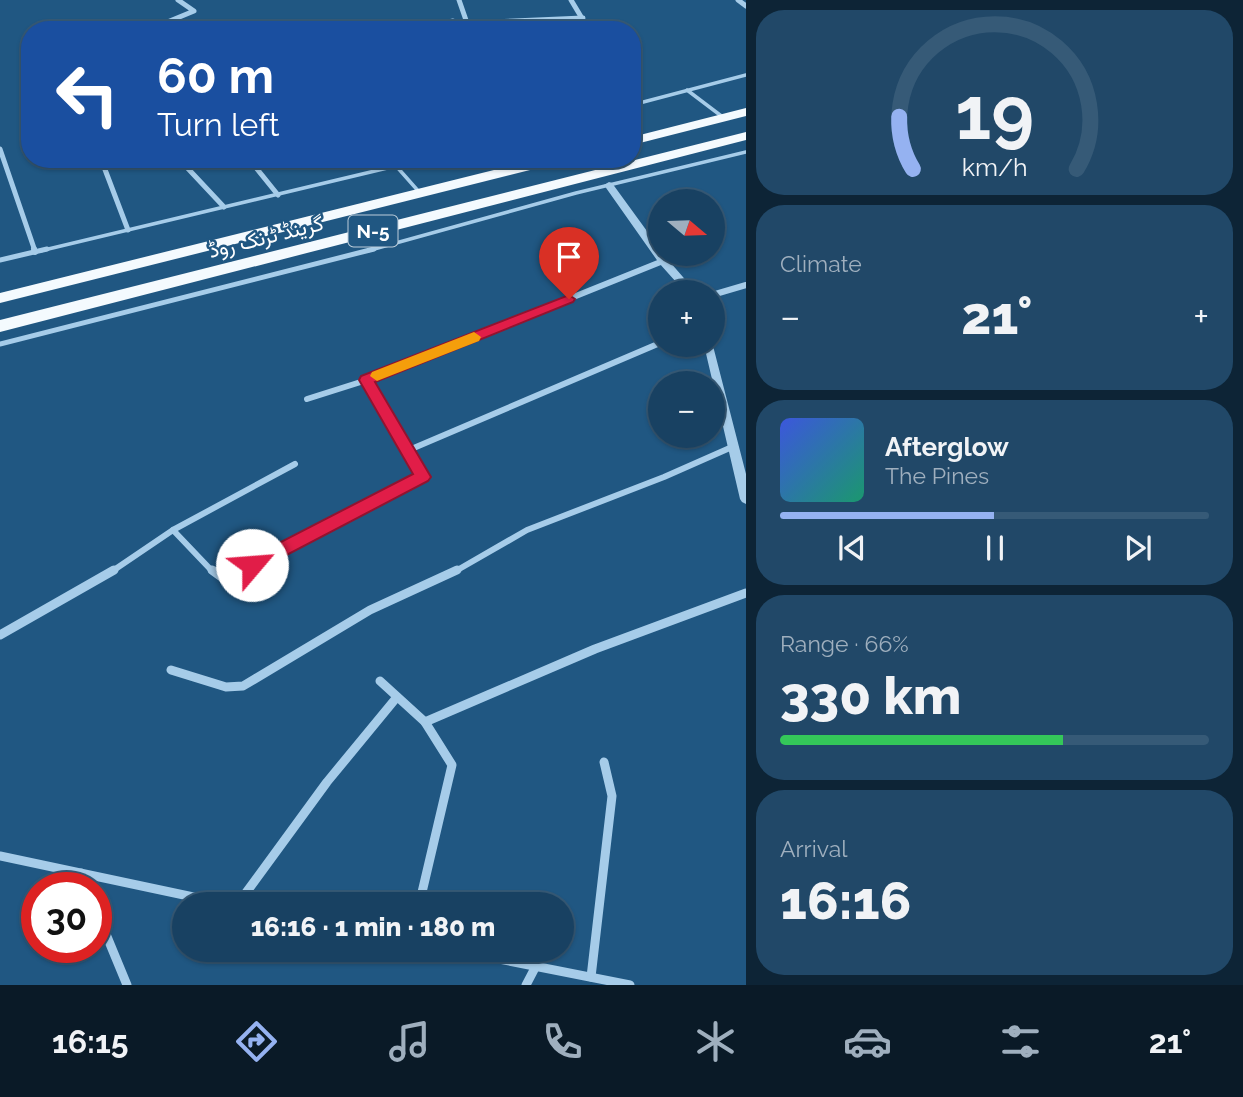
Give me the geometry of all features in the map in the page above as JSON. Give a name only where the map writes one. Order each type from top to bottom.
[{"type":"highway","points":[[641,139],[734,115],[746,128]]},
{"type":"highway","name":"گرینڈ ٹرنک روڈ","points":[[641,163],[746,136]]},
{"type":"highway","name":"گرینڈ ٹرنک روڈ","points":[[0,298],[522,168]]},
{"type":"highway","name":"گرینڈ ٹرنک روڈ","points":[[0,326],[620,168]]},
{"type":"street","points":[[170,21],[194,11],[178,0]]},
{"type":"street","points":[[459,0],[466,21]]},
{"type":"street","points":[[571,0],[584,21]]},
{"type":"street","points":[[738,0],[746,6]]},
{"type":"street","points":[[513,21],[583,18]]},
{"type":"street","points":[[0,149],[35,252]]},
{"type":"street","points":[[104,168],[128,230]]},
{"type":"street","points":[[187,168],[224,207]]},
{"type":"street","points":[[256,168],[278,195]]},
{"type":"street","points":[[609,186],[648,240]]},
{"type":"street","points":[[307,399],[366,380],[651,266]]},
{"type":"street","points":[[668,266],[680,280]]},
{"type":"street","points":[[725,291],[746,285]]},
{"type":"street","points":[[409,450],[648,348]]},
{"type":"street","points":[[712,357],[746,499]]},
{"type":"street","points":[[173,530],[218,577],[228,577],[423,477],[366,380]]},
{"type":"street","points":[[171,670],[226,687],[243,687],[370,610],[454,572],[527,530],[664,477],[732,447]]},
{"type":"street","points":[[0,635],[108,575],[173,530],[295,464]]},
{"type":"street","points":[[425,722],[595,649],[746,593]]},
{"type":"street","points":[[380,681],[425,722],[452,765],[422,892]]},
{"type":"street","points":[[247,892],[327,782],[397,697]]},
{"type":"street","points":[[591,976],[612,796],[604,762]]},
{"type":"street","points":[[0,856],[76,872]]},
{"type":"street","points":[[112,880],[172,892]]},
{"type":"street","points":[[112,949],[127,985]]},
{"type":"street","points":[[516,962],[630,985]]},
{"type":"street","points":[[526,985],[537,966]]},
{"type":"lane","points":[[641,102],[746,75]]},
{"type":"lane","points":[[687,90],[734,115]]},
{"type":"lane","points":[[0,344],[286,273],[403,239],[746,152]]},
{"type":"lane","points":[[0,260],[393,168]]},
{"type":"lane","points":[[398,168],[420,194]]},
{"type":"slow traffic","points":[[377,376],[474,337]]},
{"type":"route","points":[[252,565],[423,477],[366,380],[569,299]]}]
